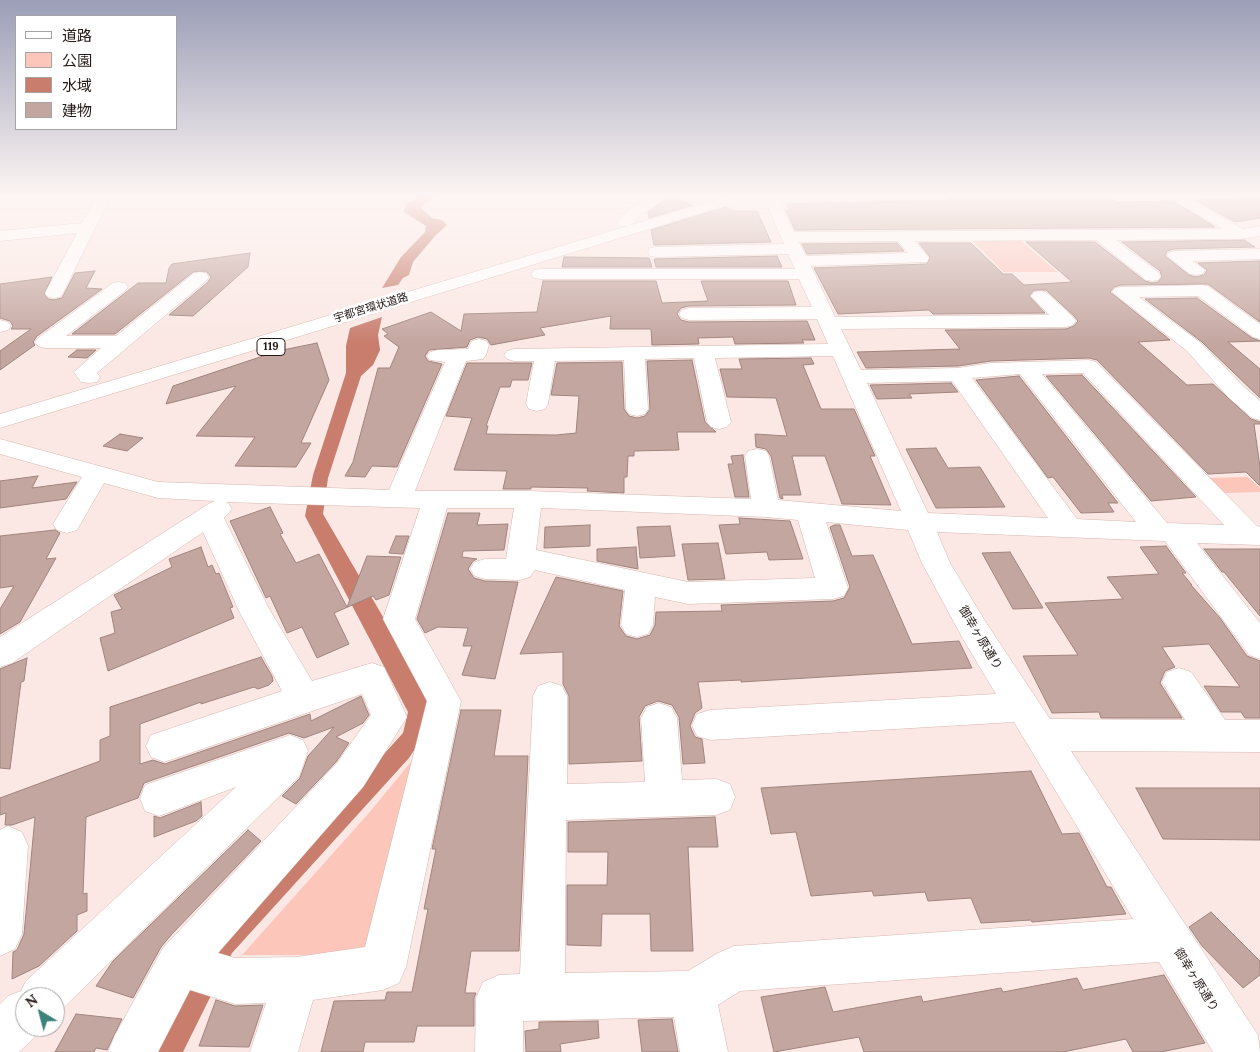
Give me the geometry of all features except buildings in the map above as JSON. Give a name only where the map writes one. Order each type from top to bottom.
[{"type":"main road","points":[[54,293],[79,245]]},
{"type":"main road","name":"119","points":[[3,427],[89,377],[310,313],[537,261],[574,245]]},
{"type":"main road","name":"119","points":[[3,427],[344,324],[587,245]]},
{"type":"main road","name":"御幸ヶ原通り","points":[[793,245],[936,563],[974,630],[1241,1052]]},
{"type":"main road","points":[[537,261],[676,274],[852,245]]},
{"type":"main road","points":[[676,274],[664,251],[920,258],[909,245]]},
{"type":"main road","points":[[1112,245],[1152,276]]},
{"type":"main road","points":[[1196,270],[1175,256],[1260,254]]},
{"type":"main road","points":[[89,377],[85,372],[200,277]]},
{"type":"main road","points":[[120,287],[45,342],[120,342]]},
{"type":"main road","points":[[1260,333],[1202,290],[1121,292],[1194,347],[1235,391],[1260,413]]},
{"type":"main road","points":[[689,314],[827,318],[1066,320],[1040,296]]},
{"type":"main road","points":[[399,498],[448,356],[476,356],[479,345]]},
{"type":"main road","points":[[514,355],[841,350]]},
{"type":"main road","points":[[703,352],[720,422]]},
{"type":"main road","points":[[634,353],[637,409]]},
{"type":"main road","points":[[537,404],[546,354]]},
{"type":"main road","points":[[853,377],[958,374],[991,370],[1089,366],[1255,536]]},
{"type":"main road","points":[[1026,368],[1260,646]]},
{"type":"main road","points":[[958,374],[1069,528]]},
{"type":"main road","points":[[3,427],[98,474],[158,490],[436,500],[529,499],[766,508],[919,522],[1255,536]]},
{"type":"main road","points":[[757,456],[766,508]]},
{"type":"main road","points":[[67,524],[98,474]]},
{"type":"main road","points":[[0,654],[204,520],[226,504],[234,494]]},
{"type":"main road","points":[[485,570],[520,570],[529,499]]},
{"type":"main road","points":[[179,964],[234,981],[296,980],[383,967],[444,701],[399,619],[436,500]]},
{"type":"main road","points":[[521,557],[688,593],[833,588],[809,512]]},
{"type":"main road","points":[[204,520],[213,524],[254,611],[304,698]]},
{"type":"main road","points":[[637,625],[641,583]]},
{"type":"main road","points":[[132,1052],[179,964],[350,775],[388,717],[372,677],[164,746]]},
{"type":"main road","points":[[1179,682],[1216,737]]},
{"type":"main road","points":[[542,997],[550,696]]},
{"type":"main road","points":[[659,718],[665,798]]},
{"type":"main road","points":[[710,725],[1032,721],[1216,737],[1260,736]]},
{"type":"main road","points":[[53,987],[286,765],[290,751],[158,798]]},
{"type":"main road","points":[[547,802],[716,797]]},
{"type":"main road","points":[[0,934],[8,846]]},
{"type":"main road","points":[[499,1052],[499,998],[693,994],[734,969],[1170,939]]},
{"type":"main road","points":[[274,1052],[296,980]]},
{"type":"main road","points":[[693,994],[704,1052]]},
{"type":"main road","points":[[0,1036],[15,1022]]},
{"type":"green space","points":[[977,245],[1026,245],[1057,272],[1003,272]]},
{"type":"green space","points":[[1248,477],[1260,488],[1260,492],[1224,493],[1208,478]]},
{"type":"green space","points":[[411,762],[420,765],[379,937],[358,955],[242,955],[368,814]]},
{"type":"water","points":[[412,245],[427,245],[413,262],[409,275],[403,278],[398,285],[382,288],[401,257]]},
{"type":"water","points":[[382,317],[378,335],[380,350],[373,365],[361,376],[328,478],[323,514],[421,682],[434,710],[428,729],[409,758],[232,953],[183,1052],[156,1052],[216,940],[403,733],[408,712],[305,516],[313,475],[346,373],[346,346],[350,328]]}]
